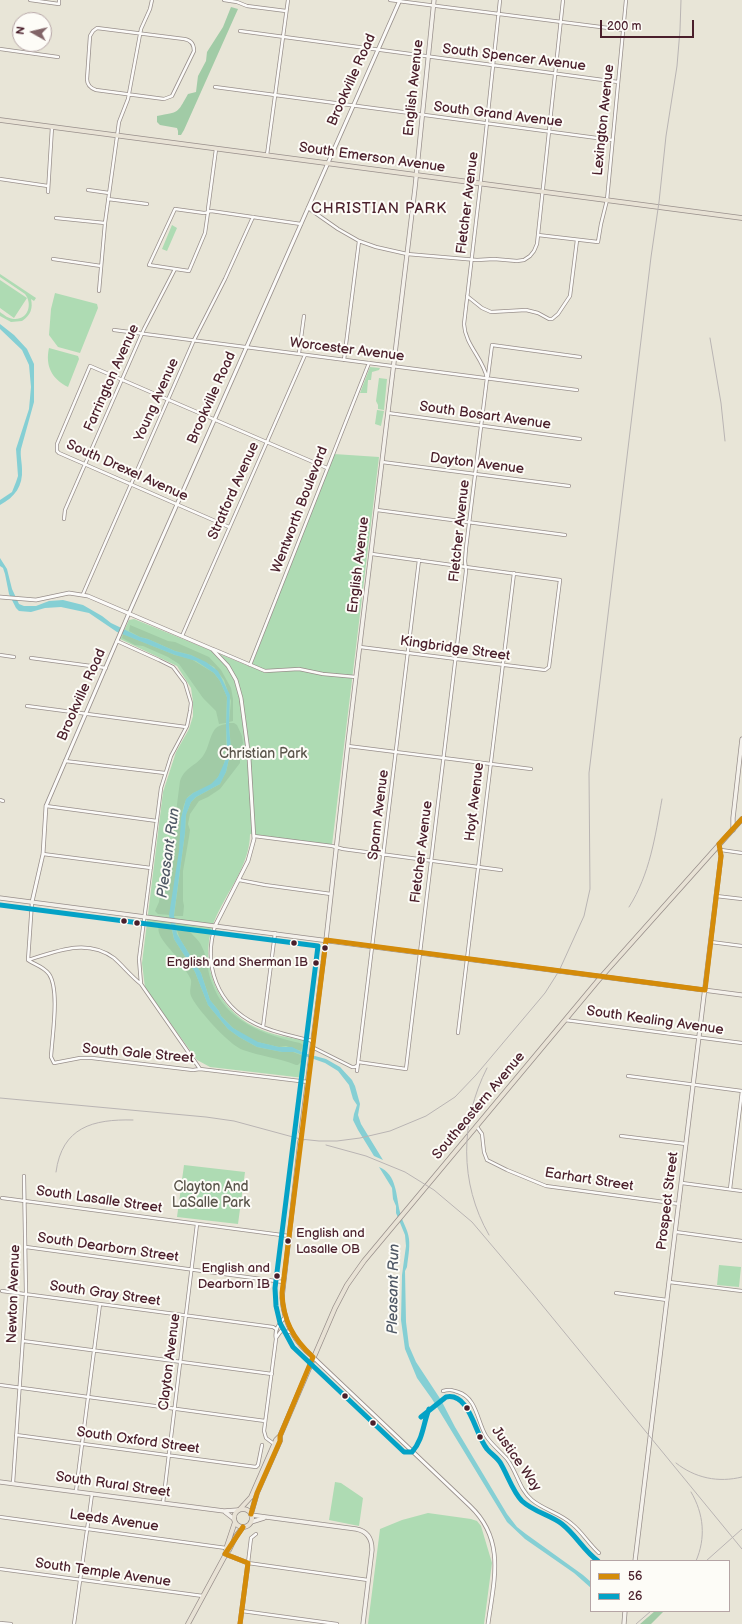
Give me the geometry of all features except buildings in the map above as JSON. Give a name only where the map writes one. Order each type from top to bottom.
[{"type":"main road","name":"English Avenue","points":[[301,1132],[326,940],[356,677],[372,554],[423,115],[434,0]]},
{"type":"main road","name":"South Emerson Avenue","points":[[0,120],[742,218]]},
{"type":"main road","points":[[732,830],[732,818],[742,739]]},
{"type":"main road","name":"Southeastern Avenue","points":[[239,1510],[251,1497],[274,1444],[280,1436],[335,1308],[347,1285],[364,1260],[601,977],[742,819]]},
{"type":"main road","name":"Prospect Street","points":[[635,1560],[706,990],[721,850],[719,844]]},
{"type":"main road","points":[[0,898],[742,995]]},
{"type":"main road","points":[[300,1141],[282,1298],[284,1317],[291,1332],[300,1344],[314,1357]]},
{"type":"main road","name":"Southeastern Avenue","points":[[251,1514],[257,1493],[280,1441],[280,1436]]},
{"type":"main road","name":"South Rural Street","points":[[0,1482],[224,1511],[239,1510]]},
{"type":"main road","points":[[188,1624],[226,1551],[235,1514],[239,1510],[248,1510],[251,1514],[265,1518],[356,1529],[363,1531],[368,1535],[372,1542],[372,1550],[363,1624]]},
{"type":"main road","points":[[224,1511],[238,1525],[243,1527]]},
{"type":"main road","points":[[251,1514],[251,1522]]},
{"type":"main road","points":[[226,1551],[229,1550],[236,1536],[243,1527],[247,1526],[251,1522],[265,1518]]},
{"type":"main road","name":"Leeds Avenue","points":[[226,1551],[248,1563]]},
{"type":"main road","points":[[240,1624],[248,1563]]},
{"type":"main road","points":[[624,1624],[625,1613]]},
{"type":"street","points":[[30,0],[59,4],[59,0]]},
{"type":"street","points":[[99,291],[104,224],[119,120],[129,95],[140,33],[152,0]]},
{"type":"street","points":[[224,0],[237,2],[247,6],[286,11]]},
{"type":"street","points":[[267,155],[288,0]]},
{"type":"street","points":[[390,0],[624,30]]},
{"type":"street","name":"Fletcher Avenue","points":[[358,1062],[406,1069],[487,378],[481,360],[468,341],[464,331],[464,321],[481,184],[500,0]]},
{"type":"street","points":[[308,208],[338,229],[359,241],[376,247],[407,254],[471,260],[494,259],[516,262],[528,258],[537,245],[564,0]]},
{"type":"street","name":"Lexington Avenue","points":[[577,240],[598,242],[607,200],[626,0]]},
{"type":"street","name":"Brookville Road","points":[[32,902],[43,854],[46,806],[214,419],[399,1]]},
{"type":"street","points":[[100,28],[187,39],[193,44],[194,50],[172,96],[164,99],[129,95],[96,90],[89,87],[86,77],[90,36],[94,30],[100,28]]},
{"type":"street","name":"South Spencer Avenue","points":[[240,31],[618,82]]},
{"type":"street","points":[[0,49],[58,57]]},
{"type":"street","name":"South Grand Avenue","points":[[215,87],[612,140]]},
{"type":"street","points":[[48,192],[52,127]]},
{"type":"street","points":[[216,148],[208,212],[205,234],[189,271],[149,265],[175,209],[204,213],[208,212],[211,211],[301,224]]},
{"type":"street","points":[[0,179],[48,186]]},
{"type":"street","points":[[88,190],[109,193]]},
{"type":"street","points":[[108,199],[147,204]]},
{"type":"street","name":"Young Avenue","points":[[83,594],[194,340],[254,217]]},
{"type":"street","points":[[56,218],[104,224]]},
{"type":"street","points":[[467,296],[482,308],[491,312],[526,310],[538,313],[551,319],[558,314],[570,296],[577,240],[538,235]]},
{"type":"street","points":[[344,360],[359,241]]},
{"type":"street","points":[[53,260],[101,266]]},
{"type":"street","name":"Farrington Avenue","points":[[64,519],[65,510],[142,333],[175,269]]},
{"type":"street","points":[[299,354],[304,316]]},
{"type":"street","name":"Worcester Avenue","points":[[114,330],[577,390]]},
{"type":"street","points":[[487,378],[492,346],[580,357]]},
{"type":"street","name":"Stratford Avenue","points":[[182,636],[305,354]]},
{"type":"street","name":"Wentworth Boulevard","points":[[250,665],[368,363]]},
{"type":"street","name":"South Drexel Avenue","points":[[122,380],[90,366],[57,444],[57,451],[84,465],[230,527]]},
{"type":"street","points":[[122,380],[327,468]]},
{"type":"street","name":"South Bosart Avenue","points":[[388,413],[580,439]]},
{"type":"street","name":"Dayton Avenue","points":[[382,462],[569,486]]},
{"type":"street","points":[[377,510],[565,534]]},
{"type":"street","points":[[372,554],[514,573]]},
{"type":"street","name":"Spann Avenue","points":[[357,1071],[419,560]]},
{"type":"street","name":"Kingbridge Street","points":[[360,647],[502,666],[547,670],[549,667],[553,644],[560,580],[514,573]]},
{"type":"street","name":"Hoyt Avenue","points":[[458,1033],[514,573]]},
{"type":"street","points":[[0,598],[38,600],[65,594],[83,594],[266,671],[299,669],[323,674],[356,677]]},
{"type":"street","points":[[117,641],[164,662],[179,674],[185,683],[190,700],[190,711],[186,727],[171,756],[161,788],[139,964],[140,984]]},
{"type":"street","points":[[212,649],[222,658],[232,672],[240,696],[249,758],[254,836],[250,857],[215,926],[211,942],[210,955],[212,969],[217,985],[225,998],[233,1008],[249,1020],[263,1027],[312,1041]]},
{"type":"street","points":[[0,655],[14,657]]},
{"type":"street","points":[[31,658],[106,668]]},
{"type":"street","points":[[28,706],[186,727]]},
{"type":"street","points":[[348,746],[531,769]]},
{"type":"street","points":[[65,761],[165,773]]},
{"type":"street","points":[[46,806],[157,821]]},
{"type":"street","points":[[254,836],[502,870]]},
{"type":"street","points":[[721,850],[742,853]]},
{"type":"street","points":[[43,854],[151,868]]},
{"type":"street","points":[[239,880],[331,894]]},
{"type":"street","points":[[716,896],[742,899]]},
{"type":"street","points":[[32,902],[28,960],[72,947],[91,948],[102,951],[113,958],[140,984],[200,1069],[308,1082]]},
{"type":"street","points":[[263,1027],[276,933]]},
{"type":"street","points":[[711,942],[742,946]]},
{"type":"street","name":"South Gale Street","points":[[28,960],[46,970],[54,986],[52,1061],[55,1064],[80,1058],[92,1058],[193,1070],[200,1069]]},
{"type":"street","name":"South Kealing Avenue","points":[[565,1020],[742,1043]]},
{"type":"street","points":[[312,1048],[353,1067],[356,1066],[358,1062]]},
{"type":"street","points":[[628,1076],[742,1091],[730,1189]]},
{"type":"street","name":"Earhart Street","points":[[477,1126],[482,1134],[484,1152],[487,1160],[546,1186],[679,1204]]},
{"type":"street","points":[[621,1136],[687,1144]]},
{"type":"street","name":"Newton Avenue","points":[[13,1483],[26,1294],[24,1176]]},
{"type":"street","points":[[682,1183],[742,1191]]},
{"type":"street","name":"South Lasalle Street","points":[[2,1198],[289,1236]]},
{"type":"street","name":"Clayton Avenue","points":[[163,1503],[197,1224]]},
{"type":"street","points":[[676,1232],[742,1241]]},
{"type":"street","name":"South Dearborn Street","points":[[26,1247],[283,1282]]},
{"type":"street","points":[[669,1282],[742,1291]]},
{"type":"street","name":"South Gray Street","points":[[2,1291],[276,1328]]},
{"type":"street","points":[[616,1293],[667,1300]]},
{"type":"street","points":[[76,1491],[100,1304]]},
{"type":"street","points":[[274,1444],[265,1436],[264,1431],[272,1374],[276,1328],[284,1317]]},
{"type":"street","points":[[276,1338],[281,1331],[291,1332]]},
{"type":"street","points":[[23,1341],[272,1374]]},
{"type":"street","points":[[314,1357],[464,1500],[482,1520],[492,1539],[495,1557],[488,1624]]},
{"type":"street","points":[[0,1385],[265,1421]]},
{"type":"street","name":"Justice Way","points":[[443,1391],[449,1389],[467,1396],[473,1403],[486,1435],[506,1458],[527,1496],[539,1505],[556,1513],[572,1524],[599,1553]]},
{"type":"street","name":"South Oxford Street","points":[[16,1435],[256,1467],[262,1445]]},
{"type":"street","points":[[74,1624],[92,1493]]},
{"type":"street","name":"Leeds Avenue","points":[[0,1517],[226,1551]]},
{"type":"street","points":[[248,1563],[251,1538],[256,1534]]},
{"type":"street","name":"Leeds Avenue","points":[[248,1563],[368,1580]]},
{"type":"street","name":"South Temple Avenue","points":[[0,1569],[203,1596]]},
{"type":"street","points":[[242,1611],[337,1624]]},
{"type":"street","points":[[0,1622],[11,1624]]},
{"type":"green space","points":[[231,7],[238,9],[184,130],[181,135],[178,135],[177,128],[160,125],[157,122],[157,116],[177,111],[188,94],[196,92],[198,76],[206,61],[207,52],[223,27]]},
{"type":"green space","points":[[172,225],[177,228],[167,251],[162,249]]},
{"type":"green space","points":[[0,274],[36,298],[34,301],[31,299],[31,311],[22,321],[11,322],[0,316],[0,312],[7,317],[19,319],[28,311],[29,302],[25,294],[0,277]]},
{"type":"green space","points":[[0,280],[27,298],[14,318],[0,308]]},
{"type":"green space","points":[[55,293],[97,304],[98,308],[80,353],[58,347],[49,335],[51,309]]},
{"type":"green space","points":[[49,348],[78,356],[79,359],[68,387],[62,384],[51,371],[48,361]]},
{"type":"green space","points":[[370,367],[380,368],[379,370],[372,372],[371,380],[368,380],[367,393],[360,393]]},
{"type":"green space","points":[[379,378],[387,379],[384,410],[378,409],[376,401]]},
{"type":"green space","points":[[377,410],[384,411],[381,426],[375,424]]},
{"type":"green space","name":"Christian Park","points":[[334,454],[379,457],[332,845],[250,834],[246,856],[238,877],[216,917],[208,949],[209,965],[213,980],[229,1007],[241,1018],[255,1027],[268,1032],[308,1041],[304,1078],[210,1067],[197,1060],[145,988],[142,963],[163,792],[176,752],[189,729],[193,716],[191,688],[177,666],[120,639],[129,620],[134,619],[251,667]]},
{"type":"green space","points":[[130,625],[209,657],[221,670],[231,688],[233,699],[233,721],[229,722],[231,701],[224,680],[214,667],[191,655],[175,651],[140,637],[129,631]]},
{"type":"green space","points":[[123,634],[175,655],[191,659],[214,673],[220,681],[227,697],[226,723],[219,724],[216,711],[203,698],[179,664],[168,657],[143,646],[135,645],[122,638]]},
{"type":"green space","points":[[229,723],[234,723],[237,725],[242,736],[243,743],[240,749],[240,763],[220,789],[199,801],[190,814],[188,824],[190,830],[183,871],[183,916],[174,916],[185,833],[186,814],[191,802],[196,797],[220,784],[226,772],[231,750]]},
{"type":"green space","points":[[226,724],[225,759],[220,775],[207,787],[190,795],[184,805],[179,857],[171,911],[170,915],[158,914],[155,911],[159,902],[163,870],[171,851],[180,781],[182,776],[203,756],[207,750],[211,735],[215,729]]},
{"type":"green space","points":[[175,925],[184,926],[201,944],[209,974],[218,996],[236,1017],[260,1031],[300,1043],[303,1045],[301,1051],[286,1046],[279,1047],[253,1041],[233,1028],[221,1016],[210,1000],[201,973],[180,939]]},
{"type":"green space","points":[[159,926],[171,927],[174,939],[195,972],[208,1005],[228,1029],[257,1047],[282,1052],[293,1052],[306,1057],[298,1065],[296,1065],[243,1050],[230,1042],[208,1019],[192,998],[190,993],[191,980],[178,959],[162,939],[158,930]]},
{"type":"green space","name":"Clayton And LaSalle Park","points":[[184,1165],[245,1172],[238,1224],[177,1217]]},
{"type":"green space","points":[[719,1265],[741,1267],[739,1287],[717,1285]]},
{"type":"green space","points":[[335,1482],[341,1483],[363,1498],[359,1526],[329,1520]]},
{"type":"green space","points":[[428,1513],[471,1519],[477,1521],[481,1526],[492,1563],[484,1624],[368,1624],[380,1529],[402,1520]]},
{"type":"green space","points":[[654,1612],[663,1612],[651,1624],[640,1624]]},
{"type":"water","points":[[0,324],[14,335],[27,349],[34,364],[34,402],[21,449],[21,481],[14,495],[0,505],[0,500],[12,492],[18,476],[16,449],[29,409],[31,387],[29,365],[22,350],[0,329]]},
{"type":"water","name":"Pleasant Run","points":[[0,558],[7,569],[12,589],[19,604],[24,606],[36,606],[49,601],[63,600],[83,605],[111,623],[140,637],[175,651],[191,655],[206,662],[218,671],[230,695],[229,726],[231,750],[226,772],[220,784],[196,797],[191,802],[186,815],[174,915],[177,934],[201,973],[210,1000],[221,1016],[233,1028],[258,1042],[279,1047],[292,1047],[304,1053],[326,1059],[340,1067],[352,1080],[360,1104],[358,1115],[361,1124],[383,1160],[374,1156],[358,1130],[353,1120],[357,1105],[353,1099],[349,1085],[338,1071],[325,1063],[294,1052],[282,1052],[257,1047],[228,1029],[208,1005],[195,972],[174,939],[169,915],[179,851],[181,818],[186,799],[193,793],[211,784],[218,777],[225,761],[227,750],[227,697],[220,681],[214,673],[196,661],[175,655],[117,632],[89,613],[61,607],[45,608],[31,612],[19,611],[9,594],[5,574],[3,568],[0,566]]},
{"type":"water","name":"Pleasant Run","points":[[379,1167],[385,1170],[395,1186],[401,1216],[408,1235],[409,1253],[405,1271],[406,1322],[409,1346],[416,1362],[441,1400],[455,1427],[507,1514],[517,1527],[583,1575],[590,1581],[590,1587],[574,1573],[525,1539],[507,1522],[432,1399],[417,1378],[405,1349],[401,1320],[402,1275],[406,1246],[405,1235],[396,1213],[392,1188]]},
{"type":"tunnel","points":[[300,1141],[301,1132]]},
{"type":"railway","points":[[300,1139],[337,1141],[360,1138],[390,1131],[426,1116],[455,1097],[476,1075],[545,993],[559,971],[584,916],[590,889],[589,773],[666,136],[677,66],[681,0]]},
{"type":"railway","points":[[710,338],[721,403],[725,441]]},
{"type":"railway","points":[[629,907],[642,882],[651,855],[662,799]]},
{"type":"railway","points":[[487,1068],[478,1088],[472,1109],[468,1130],[467,1152],[468,1173],[472,1194],[479,1215],[489,1235]]},
{"type":"railway","points":[[0,1098],[206,1117],[234,1121],[304,1140]]},
{"type":"railway","points":[[56,1172],[59,1157],[65,1145],[72,1136],[82,1129],[105,1121],[133,1120]]},
{"type":"railway","points":[[326,1145],[366,1156],[405,1172],[434,1190],[472,1222],[742,1549]]},
{"type":"railway","points":[[676,1463],[699,1476],[707,1478],[733,1479],[742,1477]]},
{"type":"railway","points":[[691,1492],[699,1509],[702,1526],[701,1544],[696,1560]]},
{"type":"railway","points":[[707,1560],[742,1529]]},
{"type":"railway","points":[[636,1624],[650,1612]]},
{"type":"transit line","name":"56","points":[[251,1514],[257,1493],[280,1441],[280,1436],[313,1357],[300,1343],[290,1328],[284,1312],[282,1293],[326,940],[705,990],[721,856],[719,844],[742,819]]},
{"type":"transit line","name":"26","points":[[0,905],[318,946],[275,1288],[276,1306],[280,1323],[293,1347],[404,1452],[412,1452],[416,1447],[421,1437],[429,1409]]},
{"type":"transit line","name":"26","points":[[421,1417],[446,1397],[454,1397],[461,1401],[471,1416],[483,1443],[500,1462],[513,1489],[522,1501],[562,1524],[572,1533],[588,1553],[597,1560]]},
{"type":"transit line","name":"56","points":[[240,1624],[248,1563],[225,1554],[243,1527]]},
{"type":"place","name":"English and Sherman IB","points":[[316,963]]},
{"type":"place","name":"English and Lasalle OB","points":[[288,1241]]},
{"type":"place","name":"English and Dearborn IB","points":[[277,1276]]},
{"type":"district","name":"CHRISTIAN PARK","points":[[379,209]]}]
